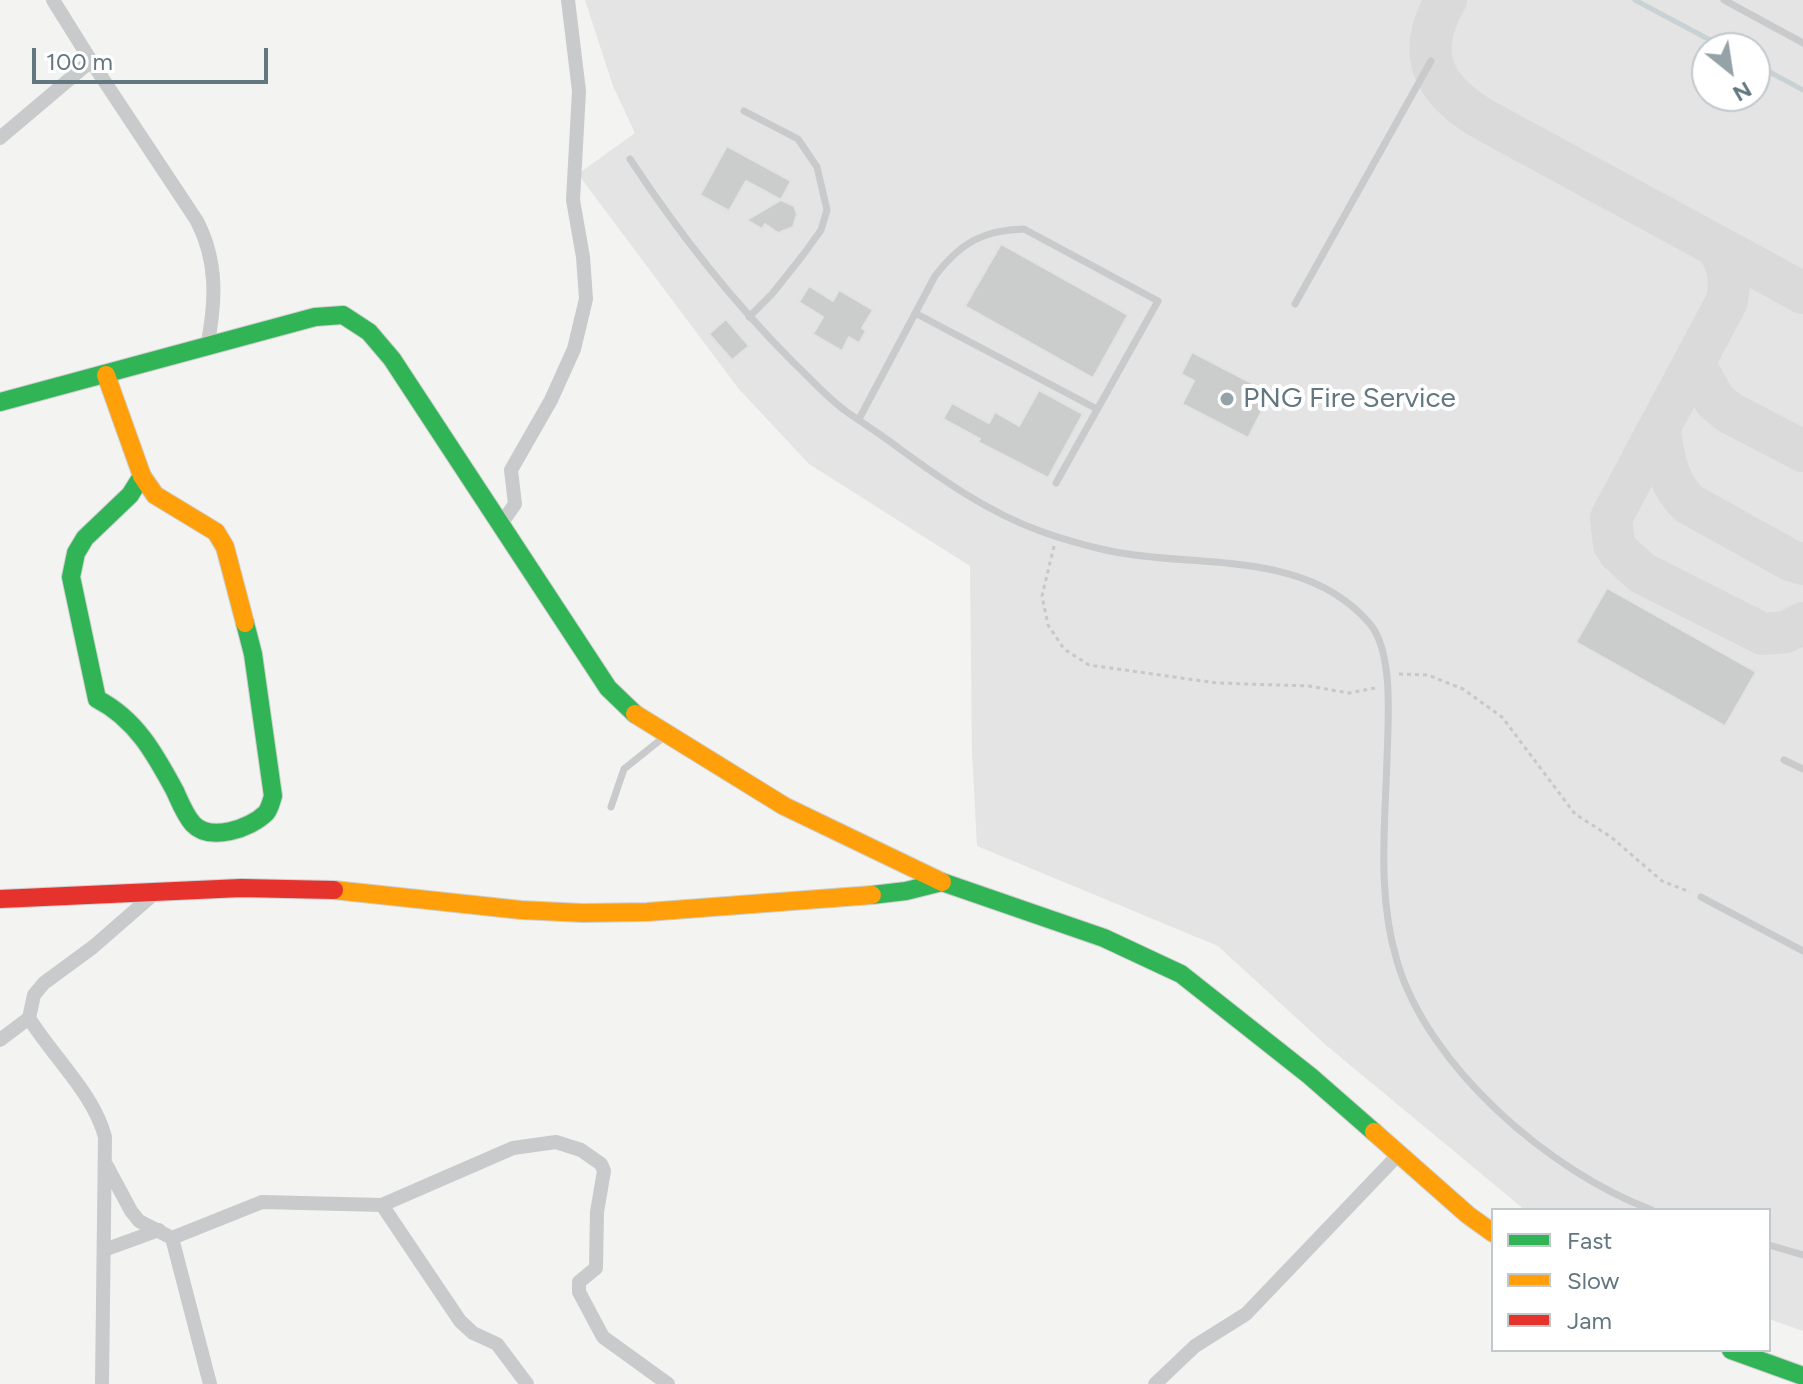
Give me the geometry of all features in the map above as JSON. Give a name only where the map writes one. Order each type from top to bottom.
[{"type":"street","points":[[53,0],[207,241],[213,260],[214,290],[207,347]]},
{"type":"street","points":[[501,524],[515,504],[511,470],[551,400],[574,349],[586,299],[583,257],[573,200],[579,91],[568,0]]},
{"type":"street","points":[[0,138],[91,61]]},
{"type":"street","points":[[0,402],[315,317],[343,315],[378,340],[392,359],[608,688],[631,712],[801,816],[852,842],[904,862],[942,882],[1104,938],[1181,974],[1256,1032],[1491,1232]]},
{"type":"street","points":[[106,375],[142,476],[155,495],[216,532],[233,571],[253,654],[273,796],[270,808],[257,821],[222,832],[198,828],[191,822],[132,724],[113,704],[97,699],[71,585],[76,553],[85,538],[130,495],[142,476]]},
{"type":"street","points":[[0,899],[241,888],[315,888],[521,910],[647,912],[866,896],[942,882]]},
{"type":"street","points":[[0,1040],[29,1018],[34,995],[44,983],[93,947],[155,893]]},
{"type":"street","points":[[29,1018],[46,1047],[94,1105],[105,1137],[102,1384]]},
{"type":"street","points":[[172,1238],[262,1202],[382,1205],[513,1148],[556,1142],[581,1150],[601,1164],[604,1171],[597,1212],[596,1268],[579,1282],[579,1292],[603,1337],[668,1384]]},
{"type":"street","points":[[1155,1384],[1195,1346],[1246,1314],[1399,1154]]},
{"type":"street","points":[[105,1163],[139,1221],[172,1238],[210,1384]]},
{"type":"street","points":[[382,1205],[460,1321],[473,1333],[488,1337],[497,1344],[527,1384]]},
{"type":"street","points":[[104,1250],[159,1230]]},
{"type":"street","points":[[1737,1352],[1803,1376]]},
{"type":"lane","points":[[1724,0],[1803,43]]},
{"type":"lane","points":[[1295,304],[1431,61]]},
{"type":"lane","points":[[744,111],[798,139],[817,167],[827,210],[821,230],[803,255],[749,317]]},
{"type":"lane","points":[[630,159],[668,217],[749,317],[845,411],[957,490],[989,509],[1057,537],[1112,552],[1258,566],[1291,574],[1333,594],[1369,623],[1385,652],[1387,673],[1383,871],[1387,911],[1397,961],[1426,1026],[1489,1102],[1523,1132],[1588,1179],[1648,1208]]},
{"type":"lane","points":[[859,419],[935,276],[947,260],[968,241],[1004,229],[1024,229],[1158,301],[1056,483]]},
{"type":"lane","points":[[915,313],[1097,409]]},
{"type":"lane","points":[[611,807],[624,769],[666,735]]},
{"type":"lane","points":[[1784,760],[1803,769]]},
{"type":"lane","points":[[1701,897],[1803,951]]},
{"type":"lane","points":[[1771,1246],[1803,1255]]},
{"type":"path","points":[[1057,537],[1042,596],[1048,625],[1064,649],[1089,665],[1217,683],[1309,686],[1349,693],[1387,686]]},
{"type":"path","points":[[1387,673],[1428,675],[1463,689],[1489,707],[1502,717],[1575,814],[1611,837],[1662,881],[1701,897]]},
{"type":"shaded area","points":[[585,0],[1803,0],[1803,1331],[1771,1320],[1771,1208],[1523,1208],[1327,1046],[1218,946],[977,846],[972,750],[970,566],[809,464],[738,388],[578,174],[635,133],[613,86]]},
{"type":"building","points":[[727,146],[791,181],[781,200],[746,181],[729,211],[700,195]]},
{"type":"building","points":[[781,200],[794,206],[797,214],[793,227],[778,233],[765,224],[762,229],[747,220]]},
{"type":"building","points":[[1001,244],[1128,315],[1093,378],[965,306]]},
{"type":"building","points":[[809,286],[833,301],[839,290],[873,310],[862,328],[866,331],[859,343],[849,337],[842,351],[813,334],[823,317],[799,302]]},
{"type":"building","points":[[726,319],[749,346],[732,360],[709,334]]},
{"type":"building","name":"PNG Fire Service","points":[[1192,352],[1271,393],[1248,438],[1182,404],[1194,381],[1181,374]]},
{"type":"building","points":[[1039,390],[1083,414],[1048,478],[978,442],[980,439],[943,419],[952,403],[989,423],[995,412],[1019,426]]},
{"type":"building","points":[[1607,588],[1756,672],[1725,726],[1576,642]]},
{"type":"waterway","points":[[1635,0],[1695,32]]},
{"type":"waterway","points":[[1771,73],[1803,90]]},
{"type":"taxiway","points":[[1446,0],[1437,19],[1431,53],[1440,81],[1464,106],[1803,293]]},
{"type":"taxiway","points":[[1716,246],[1728,272],[1727,301],[1611,518],[1614,544],[1642,573],[1763,634],[1786,632],[1803,623]]},
{"type":"taxiway","points":[[1694,363],[1715,401],[1730,413],[1803,451]]},
{"type":"taxiway","points":[[1659,428],[1671,478],[1689,504],[1790,560],[1803,564]]},
{"type":"traffic: fast","points":[[0,402],[315,317],[343,315],[369,332],[392,359],[608,688],[635,714]]},
{"type":"traffic: fast","points":[[142,476],[130,495],[85,538],[76,553],[71,577],[97,699],[134,727],[160,764],[185,813],[193,824],[209,832],[230,831],[259,819],[266,813],[273,796],[253,654],[245,623]]},
{"type":"traffic: fast","points":[[872,895],[942,882],[1104,938],[1181,974],[1310,1076],[1374,1132]]},
{"type":"traffic: fast","points":[[1737,1352],[1803,1376]]},
{"type":"traffic: slow","points":[[106,375],[142,476],[155,495],[216,532],[225,547],[245,623]]},
{"type":"traffic: slow","points":[[635,714],[784,806],[942,882]]},
{"type":"traffic: slow","points":[[334,890],[521,910],[583,913],[647,912],[872,895]]},
{"type":"traffic: slow","points":[[1374,1132],[1491,1232]]},
{"type":"traffic: jam","points":[[0,899],[241,888],[334,890]]},
{"type":"place","name":"PNG Fire Service","points":[[1227,399]]}]
